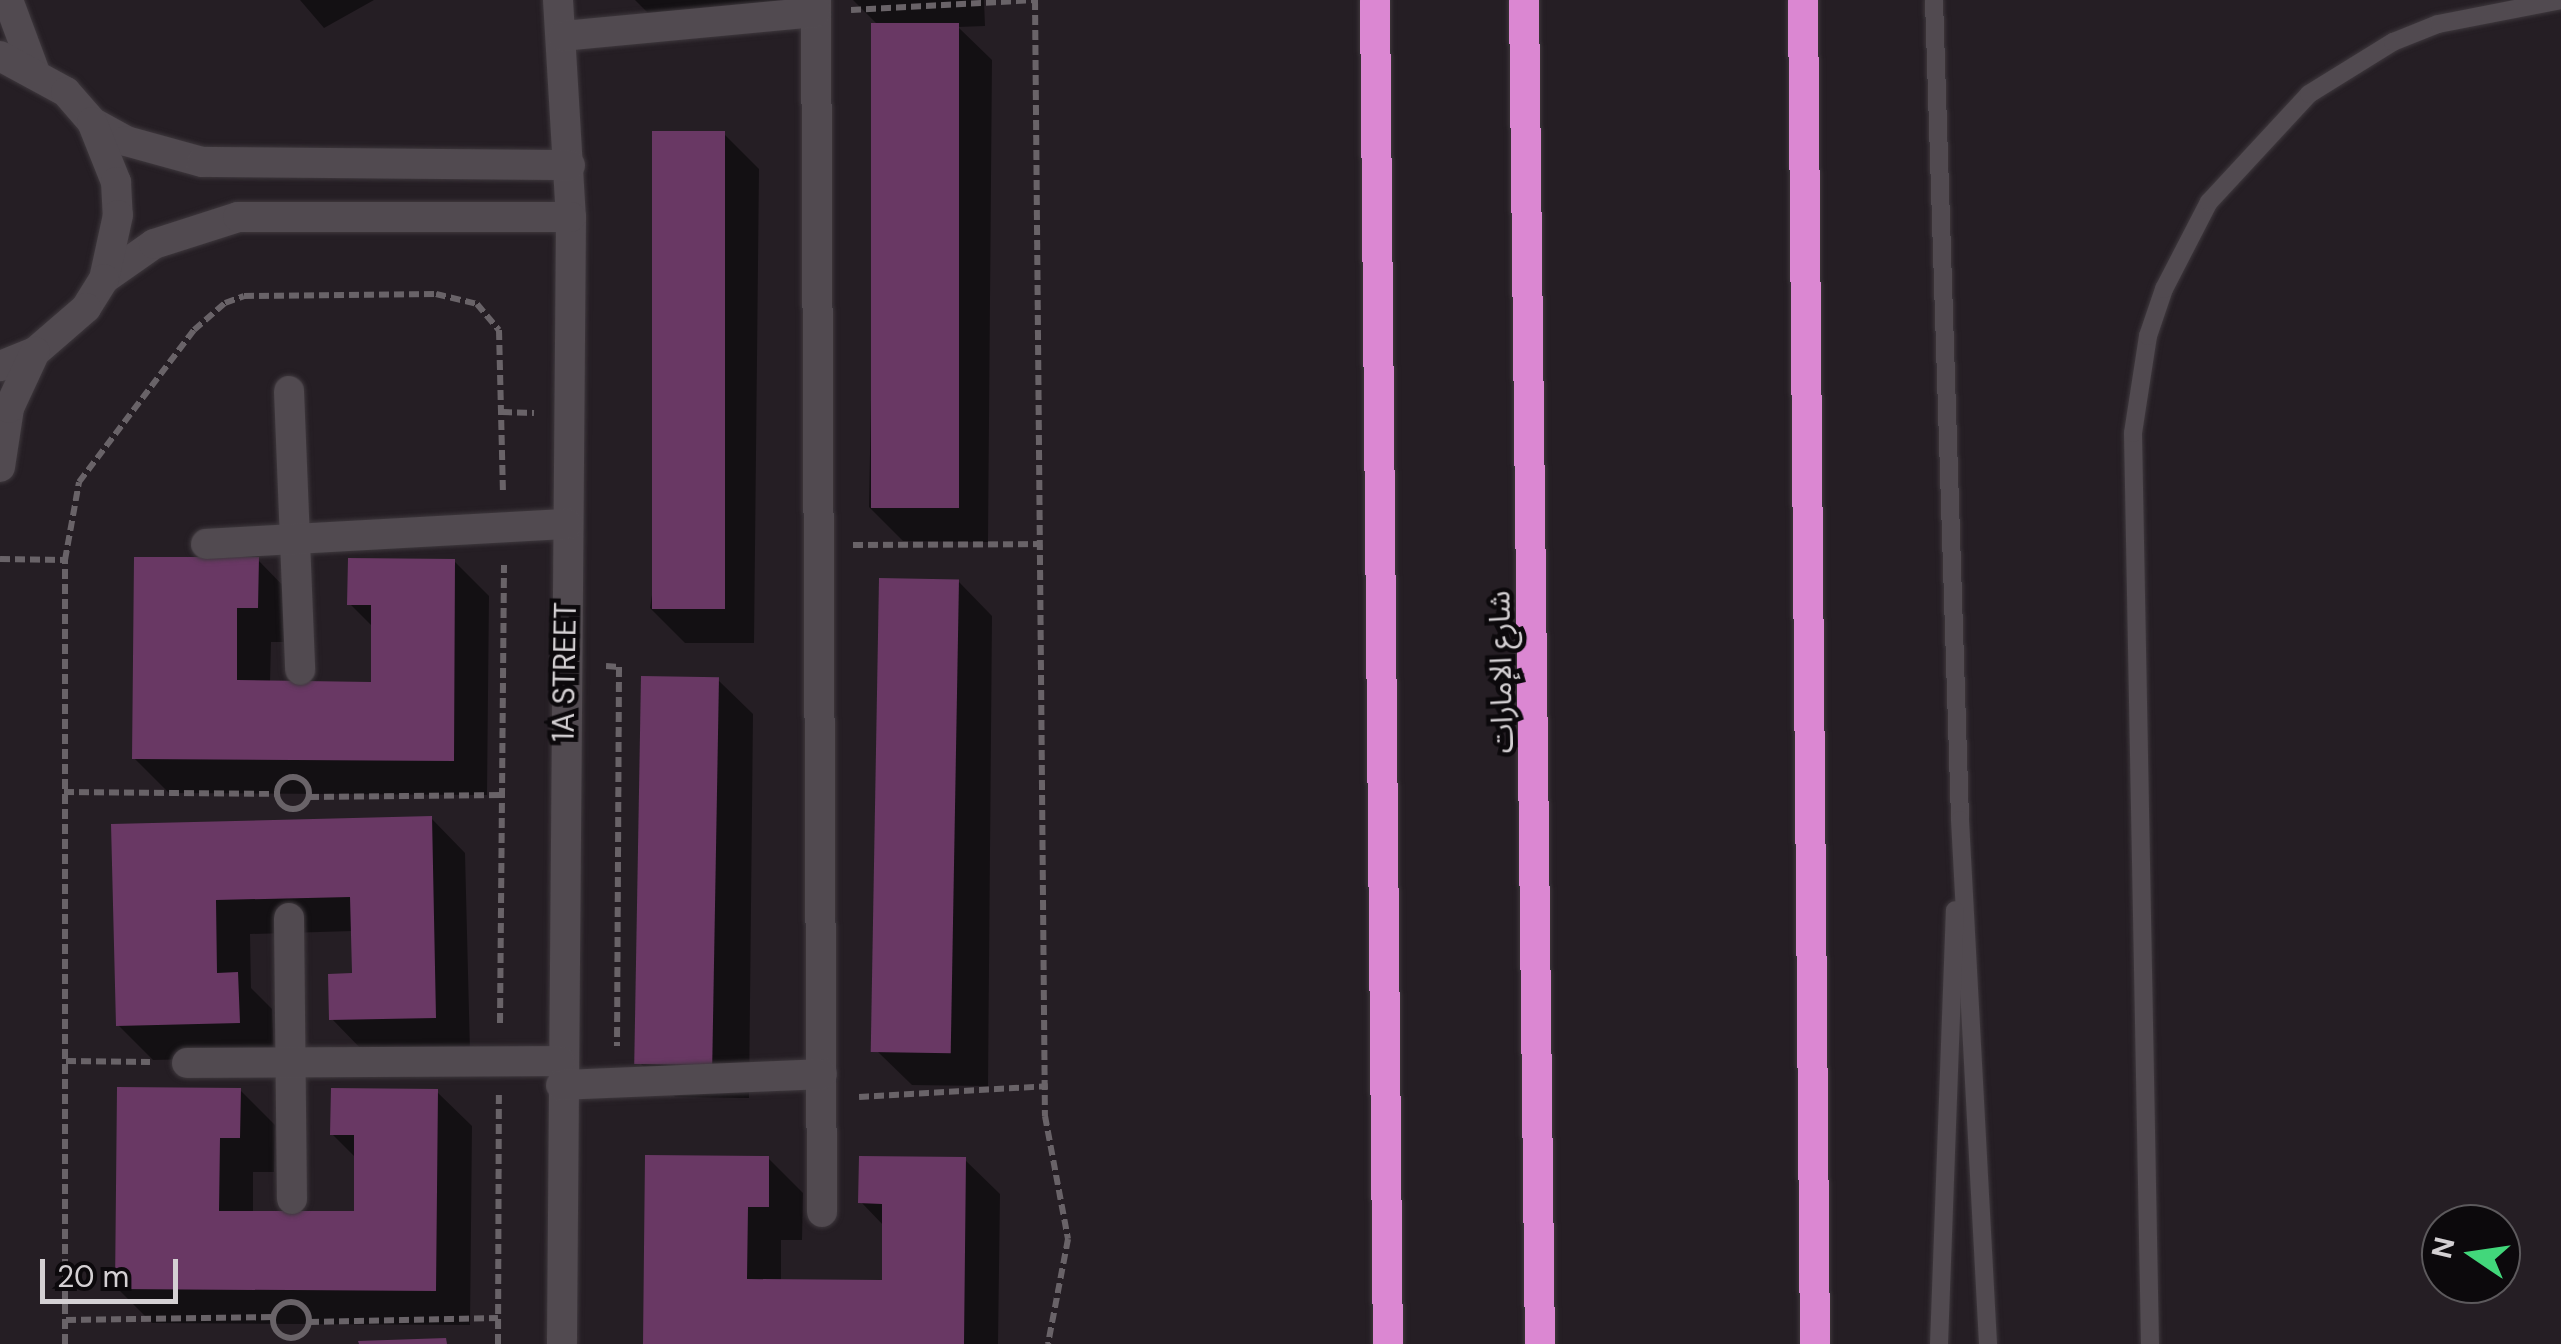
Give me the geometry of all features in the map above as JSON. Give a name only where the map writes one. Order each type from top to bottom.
[{"type":"highway","points":[[1375,0],[1388,1344]]},
{"type":"highway","name":"شارع الإمارات","points":[[1524,0],[1540,1344]]},
{"type":"highway","points":[[1803,0],[1815,1344]]},
{"type":"street","points":[[8,0],[34,70]]},
{"type":"street","name":"1A STREET","points":[[558,0],[571,217],[561,1073],[562,1344]]},
{"type":"street","points":[[563,36],[816,6],[822,1212]]},
{"type":"street","points":[[0,56],[34,70],[92,122],[164,154],[202,162],[570,165]]},
{"type":"street","points":[[92,122],[107,151],[117,198],[104,278]]},
{"type":"street","points":[[0,366],[36,352],[75,320],[104,278],[180,232],[238,218],[571,217]]},
{"type":"street","points":[[0,467],[9,408],[36,352]]},
{"type":"street","points":[[289,391],[300,670]]},
{"type":"street","points":[[206,544],[567,524]]},
{"type":"street","points":[[289,918],[292,1199]]},
{"type":"street","points":[[187,1063],[500,1061],[561,1073],[822,1087]]},
{"type":"lane","points":[[1934,0],[1960,820],[1988,1344]]},
{"type":"lane","points":[[2150,1344],[2133,433],[2148,336],[2164,288],[2209,202],[2309,94],[2392,42],[2438,24],[2561,0]]},
{"type":"lane","points":[[1939,1344],[1960,820]]},
{"type":"path","points":[[816,6],[1035,0],[1046,1145],[1068,1239],[1048,1344]]},
{"type":"path","points":[[66,1344],[65,560],[79,482],[208,314],[244,296],[436,294],[486,310],[502,346],[498,1344]]},
{"type":"path","points":[[819,545],[1042,544]]},
{"type":"path","points":[[0,559],[65,560]]},
{"type":"path","points":[[300,778],[309,797],[305,806],[286,809],[276,794],[279,783],[300,778]]},
{"type":"path","points":[[64,792],[276,794]]},
{"type":"path","points":[[309,797],[503,795]]},
{"type":"path","points":[[66,1061],[187,1063]]},
{"type":"path","points":[[822,1087],[1048,1086]]},
{"type":"path","points":[[66,1320],[273,1318],[288,1301],[307,1310],[310,1322]]},
{"type":"path","points":[[273,1318],[275,1328],[295,1338],[310,1322],[498,1318]]},
{"type":"building","points":[[871,23],[959,23],[959,508],[871,508]]},
{"type":"building","points":[[652,131],[725,131],[725,609],[652,609]]},
{"type":"building","points":[[134,557],[259,557],[258,608],[237,608],[237,680],[371,682],[371,605],[347,605],[348,558],[455,559],[454,761],[132,759]]},
{"type":"building","points":[[879,578],[959,579],[951,1053],[871,1052]]},
{"type":"building","points":[[641,676],[719,677],[712,1065],[634,1064]]},
{"type":"building","points":[[432,816],[436,1018],[329,1020],[328,974],[352,973],[350,897],[216,900],[217,973],[238,972],[240,1023],[116,1026],[111,824]]},
{"type":"building","points":[[117,1087],[241,1088],[240,1138],[220,1138],[219,1211],[354,1211],[354,1135],[330,1135],[331,1088],[438,1089],[436,1291],[115,1289]]},
{"type":"building","points":[[645,1155],[769,1156],[769,1207],[748,1207],[747,1279],[882,1280],[882,1204],[858,1203],[859,1156],[966,1157],[964,1344],[643,1344]]},
{"type":"building","points":[[446,1338],[447,1344],[358,1341]]}]
